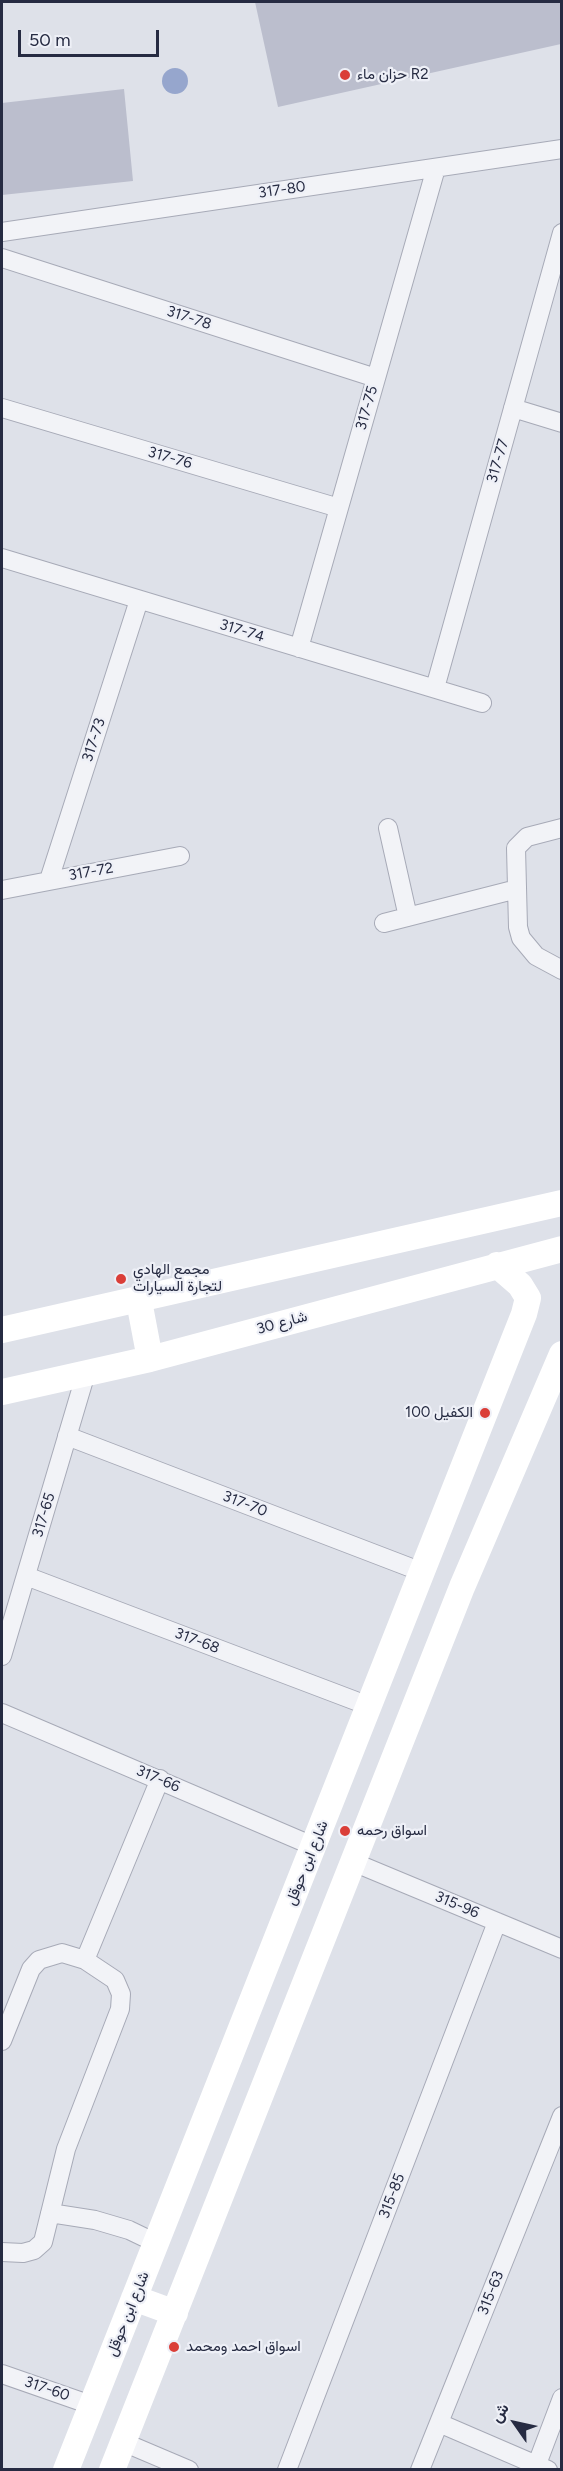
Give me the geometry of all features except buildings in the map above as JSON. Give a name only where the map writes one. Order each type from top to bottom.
[{"type":"street","name":"317-80","points":[[2,232],[561,149]]},
{"type":"street","name":"317-75","points":[[299,648],[436,168]]},
{"type":"street","name":"317-77","points":[[435,688],[561,233]]},
{"type":"street","name":"317-78","points":[[2,258],[376,378]]},
{"type":"street","name":"317-76","points":[[2,408],[339,508]]},
{"type":"street","points":[[513,408],[561,423]]},
{"type":"street","name":"317-74","points":[[2,558],[482,703]]},
{"type":"street","name":"317-73","points":[[50,880],[139,600]]},
{"type":"street","points":[[388,828],[408,917]]},
{"type":"street","points":[[561,828],[536,833],[521,841],[516,848],[518,927],[521,938],[536,956],[561,970]]},
{"type":"street","name":"317-72","points":[[2,890],[180,856]]},
{"type":"street","points":[[384,923],[517,889]]},
{"type":"street","points":[[2,1330],[561,1203]]},
{"type":"street","name":"شارع 30","points":[[2,1392],[150,1359],[497,1264],[561,1249]]},
{"type":"street","name":"شارع ابن حوقل","points":[[66,2469],[524,1314],[528,1298],[520,1285],[497,1264]]},
{"type":"street","points":[[139,1300],[150,1359]]},
{"type":"street","points":[[112,2469],[462,1587],[561,1354]]},
{"type":"street","name":"317-65","points":[[2,1656],[7,1620],[26,1576],[86,1373]]},
{"type":"street","name":"317-70","points":[[67,1436],[422,1572]]},
{"type":"street","name":"317-68","points":[[26,1576],[369,1706]]},
{"type":"street","name":"317-66","points":[[2,1713],[313,1846]]},
{"type":"street","points":[[85,1960],[160,1779]]},
{"type":"street","name":"315-96","points":[[353,1862],[561,1949]]},
{"type":"street","name":"315-85","points":[[287,2469],[497,1922]]},
{"type":"street","points":[[2,2041],[31,1969],[39,1960],[62,1953],[85,1960],[115,1980],[121,1994],[120,2009],[66,2150],[43,2242],[34,2250],[23,2253],[2,2252]]},
{"type":"street","name":"315-63","points":[[420,2469],[561,2116]]},
{"type":"street","points":[[50,2213],[95,2220],[129,2230],[156,2243]]},
{"type":"street","points":[[134,2298],[175,2313]]},
{"type":"street","name":"317-60","points":[[2,2374],[92,2405]]},
{"type":"street","points":[[439,2423],[542,2467],[561,2398]]},
{"type":"street","points":[[123,2442],[189,2469]]},
{"type":"water","points":[[175,68],[184,72],[188,81],[184,90],[175,94],[166,90],[162,81],[166,72]]},
{"type":"place","name":"حزان ماء R2","points":[[345,75]]},
{"type":"place","name":"مجمع الهادي لتجارة السيارات","points":[[121,1279]]},
{"type":"place","name":"الكفيل 100","points":[[485,1413]]},
{"type":"place","name":"اسواق رحمه","points":[[345,1831]]},
{"type":"place","name":"اسواق احمد ومحمد","points":[[174,2347]]}]
